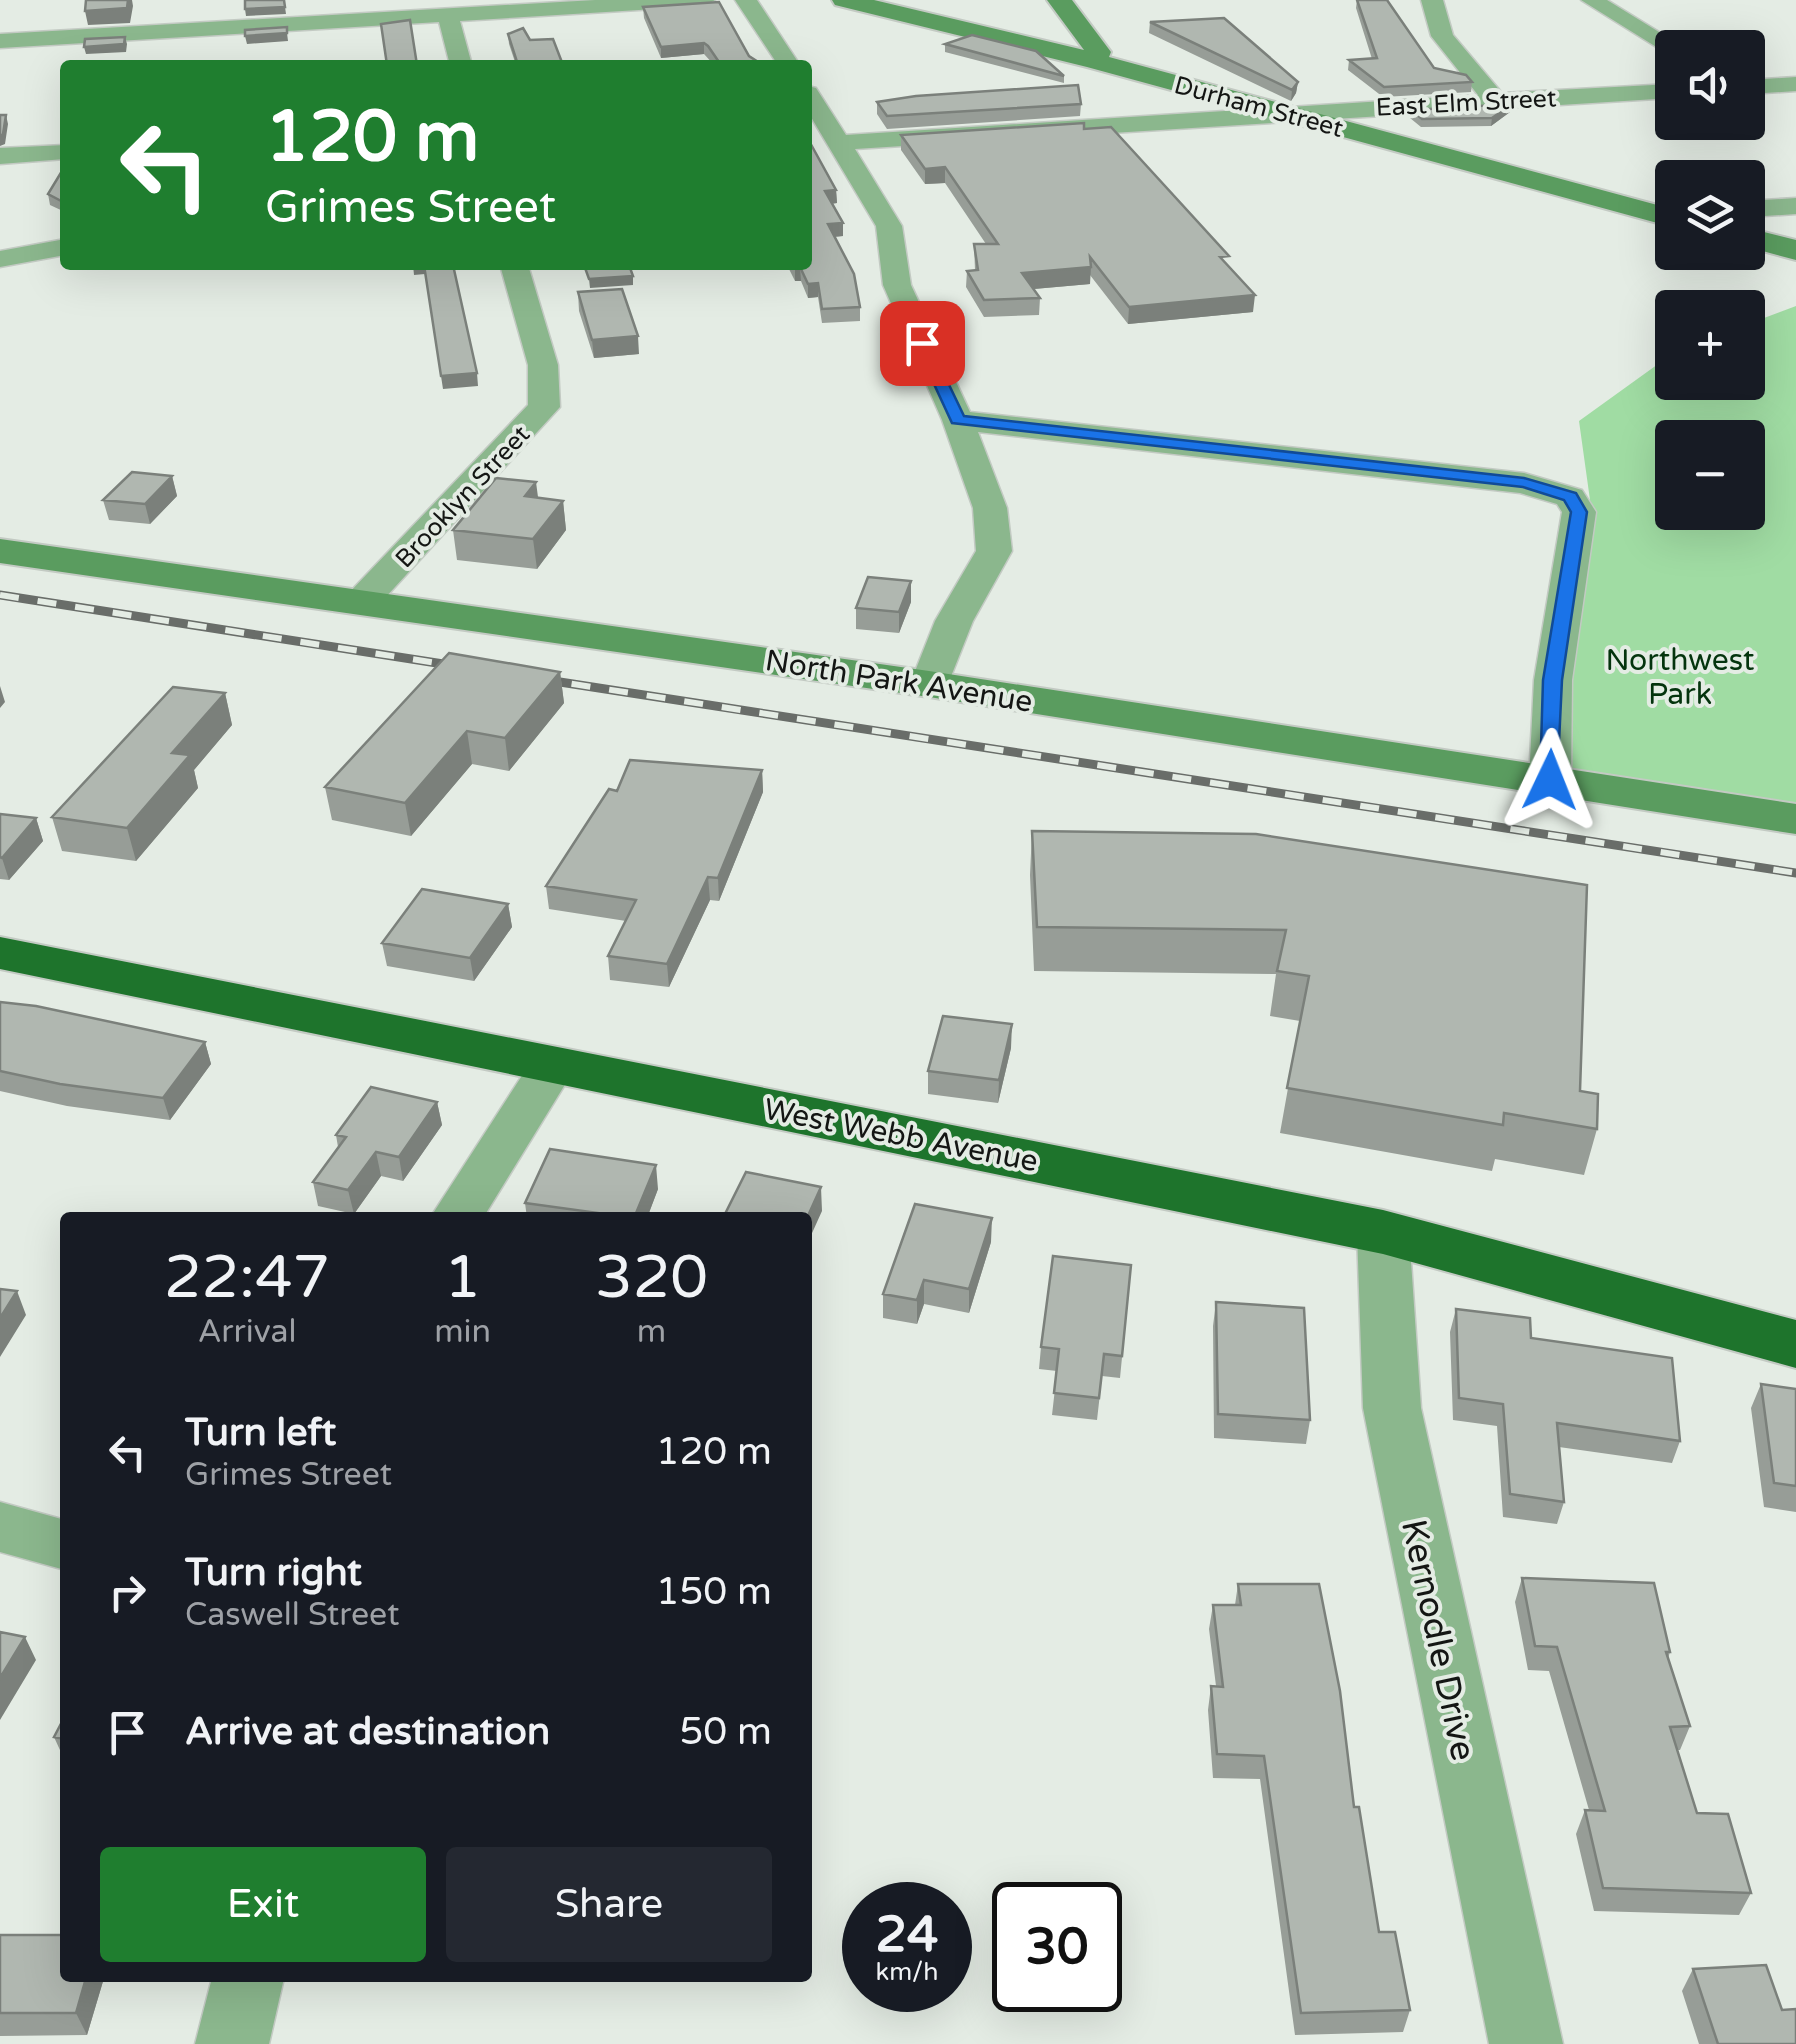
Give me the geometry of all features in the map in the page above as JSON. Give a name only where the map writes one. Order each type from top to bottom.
[{"type":"highway","name":"West Webb Avenue","points":[[0,953],[1382,1232],[1796,1344]]},
{"type":"street","points":[[0,40],[704,0]]},
{"type":"street","points":[[746,0],[786,60]]},
{"type":"street","name":"Durham Street","points":[[844,0],[1095,62],[1655,212]]},
{"type":"street","points":[[1059,0],[1098,52],[1095,62]]},
{"type":"street","points":[[1432,0],[1442,36],[1496,101]]},
{"type":"street","points":[[1592,0],[1655,37]]},
{"type":"street","points":[[447,12],[460,60]]},
{"type":"street","points":[[1765,87],[1796,84]]},
{"type":"street","name":"East Elm Street","points":[[841,144],[1284,112],[1655,93]]},
{"type":"street","points":[[812,98],[889,226],[897,285],[958,420],[990,508],[994,551],[954,621],[929,684]]},
{"type":"street","points":[[0,156],[60,152]]},
{"type":"street","points":[[1765,208],[1796,206]]},
{"type":"street","points":[[1765,242],[1796,250]]},
{"type":"street","points":[[0,259],[60,248]]},
{"type":"street","name":"Brooklyn Street","points":[[360,603],[544,408],[544,365],[516,270]]},
{"type":"street","points":[[958,420],[1506,480],[1560,492],[1576,502],[1579,512],[1552,680],[1550,780]]},
{"type":"street","name":"North Park Avenue","points":[[0,551],[929,684],[1796,819]]},
{"type":"street","points":[[460,1212],[553,1065]]},
{"type":"street","name":"Kernodle Drive","points":[[1382,1232],[1392,1408],[1526,2044]]},
{"type":"street","points":[[0,1527],[60,1544]]},
{"type":"street","points":[[232,2044],[247,1982]]},
{"type":"green space","name":"Northwest Park","points":[[1796,306],[1796,814],[1561,772],[1590,500],[1579,421],[1655,366],[1655,400],[1765,400],[1765,318]]},
{"type":"building","points":[[86,0],[128,0],[127,8],[85,11]]},
{"type":"building","points":[[245,0],[284,0],[285,7],[245,9]]},
{"type":"building","points":[[1357,0],[1387,0],[1434,68],[1466,75],[1472,82],[1384,87],[1349,60],[1377,58]]},
{"type":"building","points":[[719,2],[749,56],[755,60],[718,60],[704,43],[661,47],[643,7]]},
{"type":"building","points":[[1224,18],[1298,82],[1292,90],[1150,22]]},
{"type":"building","points":[[410,20],[416,60],[386,60],[381,24]]},
{"type":"building","points":[[287,27],[287,33],[245,36],[245,30]]},
{"type":"building","points":[[523,28],[530,40],[553,39],[561,60],[516,60],[508,34]]},
{"type":"building","points":[[972,35],[1036,51],[1064,76],[945,44]]},
{"type":"building","points":[[125,37],[124,44],[84,47],[85,39]]},
{"type":"building","points":[[1078,85],[1081,104],[887,116],[877,102],[916,96]]},
{"type":"building","points":[[1512,104],[1492,118],[1422,119],[1411,110]]},
{"type":"building","points":[[0,115],[6,115],[0,136]]},
{"type":"building","points":[[1084,123],[1084,129],[1111,127],[1229,256],[1220,257],[1255,295],[1129,307],[1090,257],[1091,267],[1022,273],[1040,298],[984,300],[967,271],[978,270],[974,244],[998,244],[945,167],[925,169],[901,135]]},
{"type":"building","points":[[812,146],[836,190],[825,191],[843,223],[828,224],[854,274],[860,307],[822,309],[818,283],[808,284],[801,270],[812,270]]},
{"type":"building","points":[[60,174],[60,200],[48,194]]},
{"type":"building","points":[[425,270],[454,270],[477,373],[441,376]]},
{"type":"building","points":[[586,270],[631,270],[633,276],[589,279]]},
{"type":"building","points":[[622,289],[638,336],[592,340],[578,292]]},
{"type":"building","points":[[132,472],[172,476],[145,504],[103,500]]},
{"type":"building","points":[[496,478],[536,482],[525,496],[563,501],[533,539],[453,530]]},
{"type":"building","points":[[868,577],[911,581],[899,612],[856,608]]},
{"type":"building","points":[[449,653],[560,672],[505,738],[467,731],[405,803],[325,787]]},
{"type":"building","points":[[173,687],[225,693],[172,753],[190,755],[127,828],[52,817]]},
{"type":"building","points":[[630,760],[762,770],[718,878],[708,877],[667,964],[608,956],[636,900],[546,886],[609,789],[617,791]]},
{"type":"building","points":[[0,814],[36,818],[2,858],[0,857]]},
{"type":"building","points":[[1032,831],[1256,834],[1587,885],[1580,1091],[1598,1094],[1597,1129],[1504,1113],[1503,1125],[1287,1088],[1309,976],[1277,971],[1286,930],[1037,927]]},
{"type":"building","points":[[422,889],[508,904],[470,958],[382,943]]},
{"type":"building","points":[[0,1002],[205,1042],[163,1098],[60,1084],[0,1071]]},
{"type":"building","points":[[943,1016],[1012,1024],[999,1080],[928,1071]]},
{"type":"building","points":[[371,1087],[437,1102],[399,1157],[376,1152],[348,1190],[313,1182],[346,1137],[336,1135]]},
{"type":"building","points":[[550,1149],[656,1165],[636,1212],[590,1212],[525,1203]]},
{"type":"building","points":[[746,1172],[821,1187],[810,1212],[726,1212]]},
{"type":"building","points":[[915,1204],[992,1218],[969,1289],[924,1280],[917,1300],[883,1294]]},
{"type":"building","points":[[1053,1256],[1131,1265],[1122,1356],[1104,1354],[1099,1398],[1054,1393],[1059,1349],[1041,1347]]},
{"type":"building","points":[[0,1289],[17,1291],[0,1318]]},
{"type":"building","points":[[1216,1302],[1304,1308],[1310,1420],[1218,1414]]},
{"type":"building","points":[[1456,1309],[1530,1318],[1531,1338],[1672,1358],[1680,1441],[1557,1423],[1564,1502],[1510,1494],[1503,1404],[1459,1398]]},
{"type":"building","points":[[1761,1384],[1796,1389],[1796,1486],[1774,1483]]},
{"type":"building","points":[[1522,1578],[1654,1583],[1670,1652],[1666,1652],[1690,1726],[1670,1727],[1697,1813],[1728,1814],[1751,1893],[1603,1888],[1585,1810],[1605,1811],[1557,1647],[1535,1646]]},
{"type":"building","points":[[1238,1584],[1319,1584],[1340,1691],[1354,1807],[1359,1807],[1379,1932],[1395,1932],[1410,2010],[1301,2013],[1264,1756],[1217,1754],[1211,1686],[1223,1687],[1213,1605],[1241,1605]]},
{"type":"building","points":[[0,1632],[25,1637],[0,1678]]},
{"type":"building","points":[[0,1935],[60,1935],[60,1982],[85,1982],[76,2013],[0,2013]]},
{"type":"building","points":[[1766,1965],[1782,2010],[1796,2009],[1796,2044],[1718,2044],[1693,1969]]},
{"type":"railway","points":[[0,595],[469,668]]},
{"type":"railway","points":[[534,678],[1796,873]]},
{"type":"route","points":[[922,343],[958,420],[1524,483],[1570,497],[1579,512],[1552,680],[1550,780]]}]
